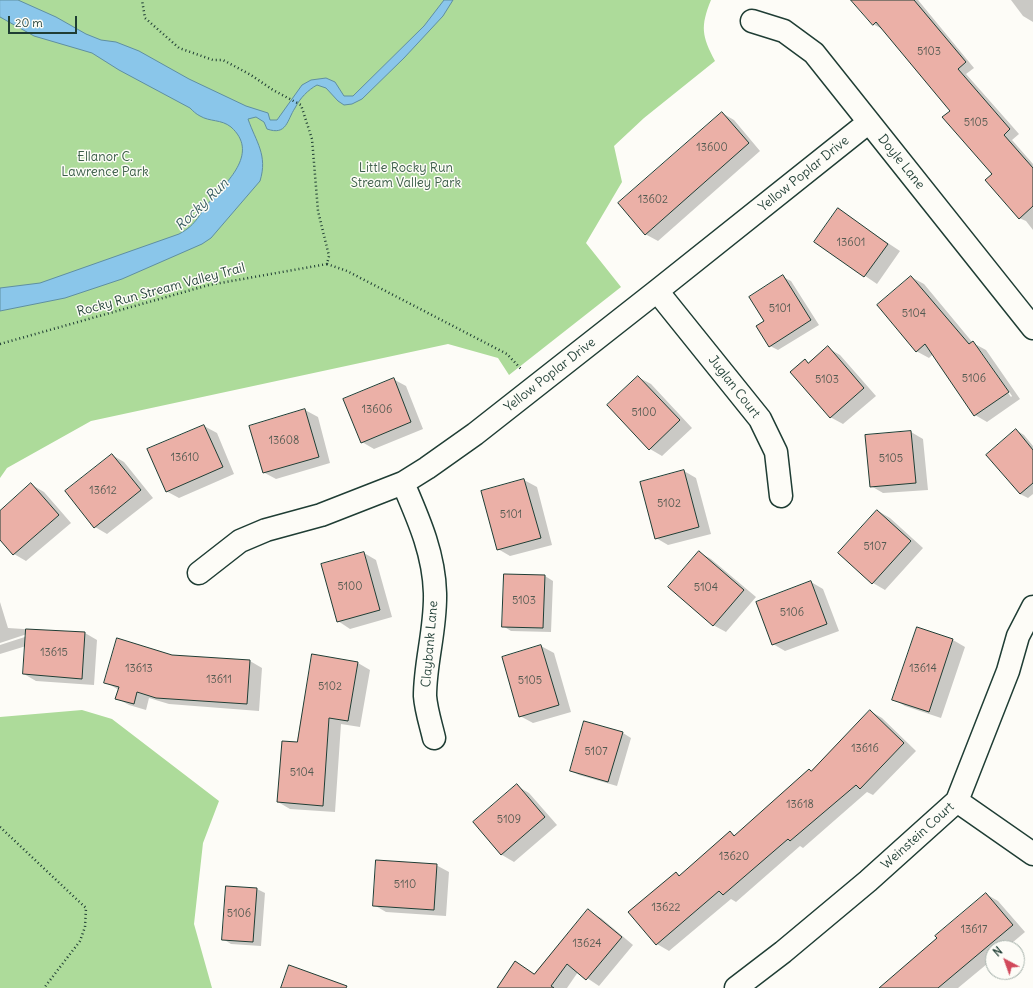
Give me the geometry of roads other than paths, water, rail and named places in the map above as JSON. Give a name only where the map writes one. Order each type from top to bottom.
[{"type":"street","name":"Doyle Lane","points":[[752,21],[784,31],[814,53],[1033,328]]},
{"type":"street","name":"Yellow Poplar Drive","points":[[199,573],[240,541],[266,530],[321,515],[403,483],[427,468],[475,434],[869,122]]},
{"type":"street","name":"Juglan Court","points":[[657,291],[760,419],[776,452],[781,496]]},
{"type":"street","name":"Claybank Lane","points":[[403,483],[425,534],[433,571],[435,616],[427,671],[425,698],[434,738]]},
{"type":"street","name":"Weinstein Court","points":[[736,988],[783,952],[862,886],[957,800],[1008,671],[1018,636],[1033,607]]},
{"type":"street","points":[[957,800],[1033,854]]},
{"type":"water","points":[[0,0],[18,0],[56,17],[86,34],[101,40],[116,42],[139,51],[189,79],[246,106],[268,113],[270,120],[277,120],[302,85],[311,80],[326,78],[335,82],[344,96],[353,96],[424,26],[444,0],[453,0],[443,16],[404,58],[362,99],[352,104],[344,105],[338,101],[326,88],[317,85],[307,92],[297,104],[283,129],[274,131],[267,129],[264,122],[256,117],[248,119],[262,156],[263,164],[260,181],[211,238],[202,244],[122,279],[65,298],[0,311],[0,288],[40,283],[179,234],[185,230],[194,222],[207,204],[233,174],[242,156],[242,146],[239,136],[227,124],[200,116],[190,108],[119,70],[92,53],[34,36],[0,17]]},
{"type":"park label","name":"Ellanor C. Lawrence Park","points":[[105,164]]},
{"type":"park label","name":"Little Rocky Run Stream Valley Park","points":[[406,176]]},
{"type":"water label","name":"Rocky Run","points":[[202,205]]}]
